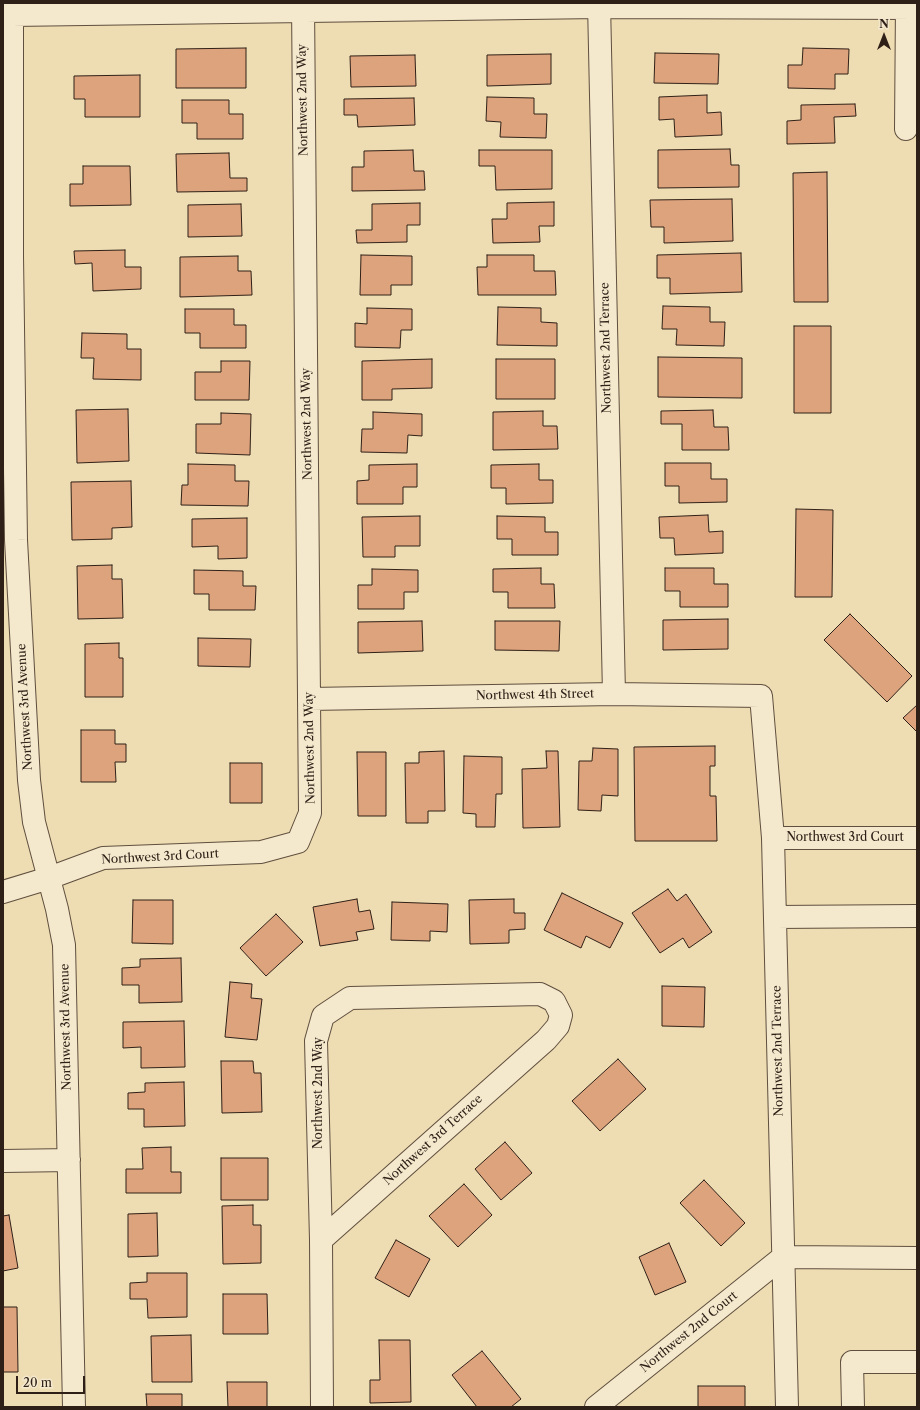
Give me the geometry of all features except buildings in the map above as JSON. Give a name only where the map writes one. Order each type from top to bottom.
[{"type":"street","points":[[12,9],[599,5],[911,6],[906,130]]},
{"type":"street","name":"Northwest 2nd Terrace","points":[[599,5],[614,694]]},
{"type":"street","name":"Northwest 2nd Way","points":[[298,842],[310,813],[303,7]]},
{"type":"street","name":"Northwest 3rd Avenue","points":[[12,9],[8,256],[10,540],[29,780],[34,822],[57,909],[64,944],[74,1407]]},
{"type":"street","name":"Northwest 4th Street","points":[[309,699],[614,694],[761,696]]},
{"type":"street","name":"Northwest 2nd Terrace","points":[[761,696],[773,838],[787,1407]]},
{"type":"street","name":"Northwest 3rd Court","points":[[773,838],[917,838]]},
{"type":"street","name":"Northwest 3rd Court","points":[[3,892],[49,878],[103,858],[261,852],[298,842]]},
{"type":"street","points":[[775,918],[917,916]]},
{"type":"street","name":"Northwest 2nd Way","points":[[322,1407],[316,1041],[323,1016],[350,998],[540,994],[554,1001],[561,1015],[558,1026],[546,1040]]},
{"type":"street","name":"Northwest 3rd Terrace","points":[[320,1240],[546,1040]]},
{"type":"street","points":[[3,1161],[69,1160]]},
{"type":"street","points":[[783,1257],[917,1258]]},
{"type":"street","name":"Northwest 2nd Court","points":[[596,1407],[783,1257]]},
{"type":"street","points":[[853,1407],[852,1362],[917,1362]]}]
